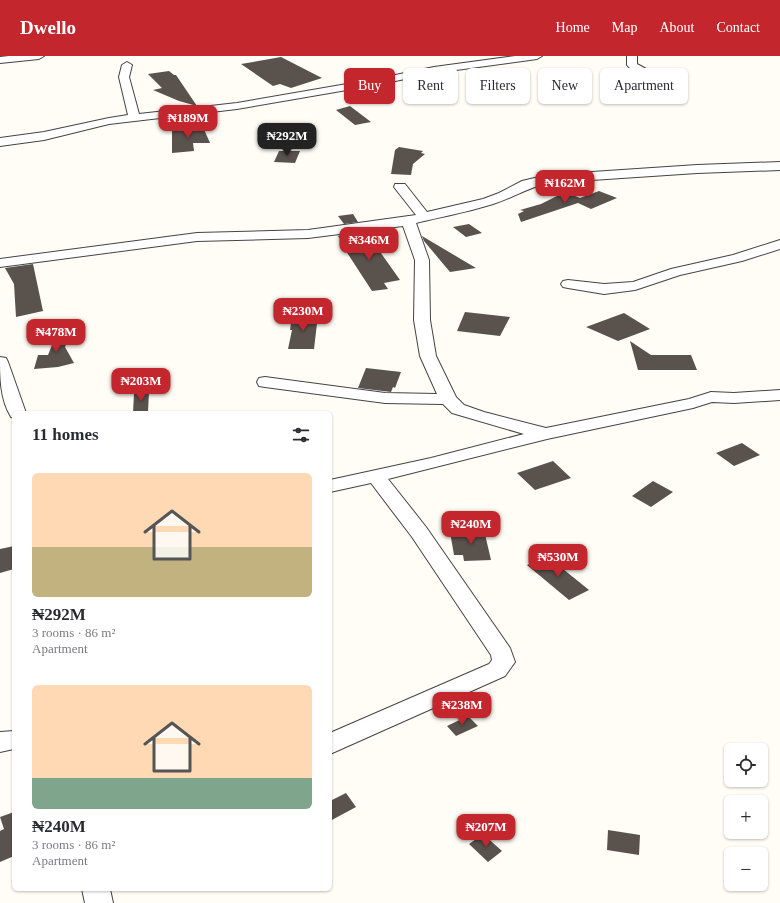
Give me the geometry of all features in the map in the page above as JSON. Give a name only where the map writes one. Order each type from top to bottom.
[{"type":"street","points":[[0,60],[39,56]]},
{"type":"street","points":[[0,142],[44,136],[109,121],[244,104],[376,82],[433,67],[537,56]]},
{"type":"street","points":[[632,56],[632,65],[634,68]]},
{"type":"street","points":[[127,65],[124,77],[129,92],[130,104],[135,118]]},
{"type":"street","points":[[0,263],[197,237],[308,234],[408,221],[487,202],[504,196],[527,184],[547,179],[619,173],[780,166]]},
{"type":"street","points":[[400,187],[425,218]]},
{"type":"street","points":[[408,221],[422,260],[422,320],[428,356],[448,399],[458,409],[478,416],[545,434]]},
{"type":"street","points":[[568,284],[604,289],[635,286],[676,272],[737,258],[780,244]]},
{"type":"street","points":[[0,362],[16,411]]},
{"type":"street","points":[[265,382],[385,398],[448,399]]},
{"type":"street","points":[[332,486],[545,434],[694,403],[711,397],[734,398],[780,395]]},
{"type":"street","points":[[332,743],[497,670],[504,662],[502,654],[419,532],[376,476]]},
{"type":"street","points":[[0,742],[12,740]]},
{"type":"street","points":[[96,891],[99,903]]},
{"type":"building","points":[[281,57],[322,78],[291,88],[280,84],[273,86],[241,64]]},
{"type":"building","points":[[169,71],[176,75],[197,106],[179,101],[153,90],[162,88],[148,74]]},
{"type":"building","points":[[350,106],[371,122],[355,125],[336,110]]},
{"type":"building","points":[[203,127],[210,143],[193,143],[194,151],[172,153],[172,130]]},
{"type":"building","points":[[399,147],[423,151],[421,153],[425,154],[413,164],[411,175],[391,174],[395,150]]},
{"type":"building","points":[[279,151],[300,151],[295,163],[274,162]]},
{"type":"building","points":[[599,191],[617,198],[591,209],[578,203],[521,222],[518,214],[524,211],[520,210],[541,204],[565,192],[580,198]]},
{"type":"building","points":[[353,214],[358,222],[344,224],[338,216]]},
{"type":"building","points":[[469,224],[482,233],[466,237],[453,227]]},
{"type":"building","points":[[366,232],[400,280],[384,283],[388,289],[372,291],[344,248],[347,248],[338,236]]},
{"type":"building","points":[[422,236],[476,268],[450,272],[424,241]]},
{"type":"building","points":[[33,264],[43,311],[16,317],[14,284],[5,268]]},
{"type":"building","points":[[465,312],[510,317],[500,336],[457,331]]},
{"type":"building","points":[[624,313],[650,329],[618,341],[586,327]]},
{"type":"building","points":[[292,315],[318,315],[314,349],[288,349],[292,330],[290,330]]},
{"type":"building","points":[[58,330],[72,330],[65,347],[74,363],[58,367],[34,369],[38,355],[48,355]]},
{"type":"building","points":[[630,341],[651,355],[691,355],[697,370],[638,370]]},
{"type":"building","points":[[366,368],[401,372],[395,388],[393,387],[391,392],[358,388]]},
{"type":"building","points":[[149,392],[148,411],[133,411],[134,393]]},
{"type":"building","points":[[742,443],[760,455],[734,466],[716,453]]},
{"type":"building","points":[[553,461],[571,478],[535,490],[517,473]]},
{"type":"building","points":[[653,481],[673,492],[651,507],[632,496]]},
{"type":"building","points":[[484,530],[491,560],[464,561],[463,555],[454,555],[450,532]]},
{"type":"building","points":[[12,546],[12,570],[0,573],[0,549]]},
{"type":"building","points":[[547,556],[589,590],[569,600],[527,565]]},
{"type":"building","points":[[468,716],[478,726],[456,736],[447,726]]},
{"type":"building","points":[[346,793],[356,807],[332,820],[332,800]]},
{"type":"building","points":[[12,813],[12,857],[0,862],[0,831],[4,829],[0,817]]},
{"type":"building","points":[[608,830],[640,835],[639,855],[607,850]]},
{"type":"building","points":[[483,834],[502,851],[488,862],[469,844]]}]
